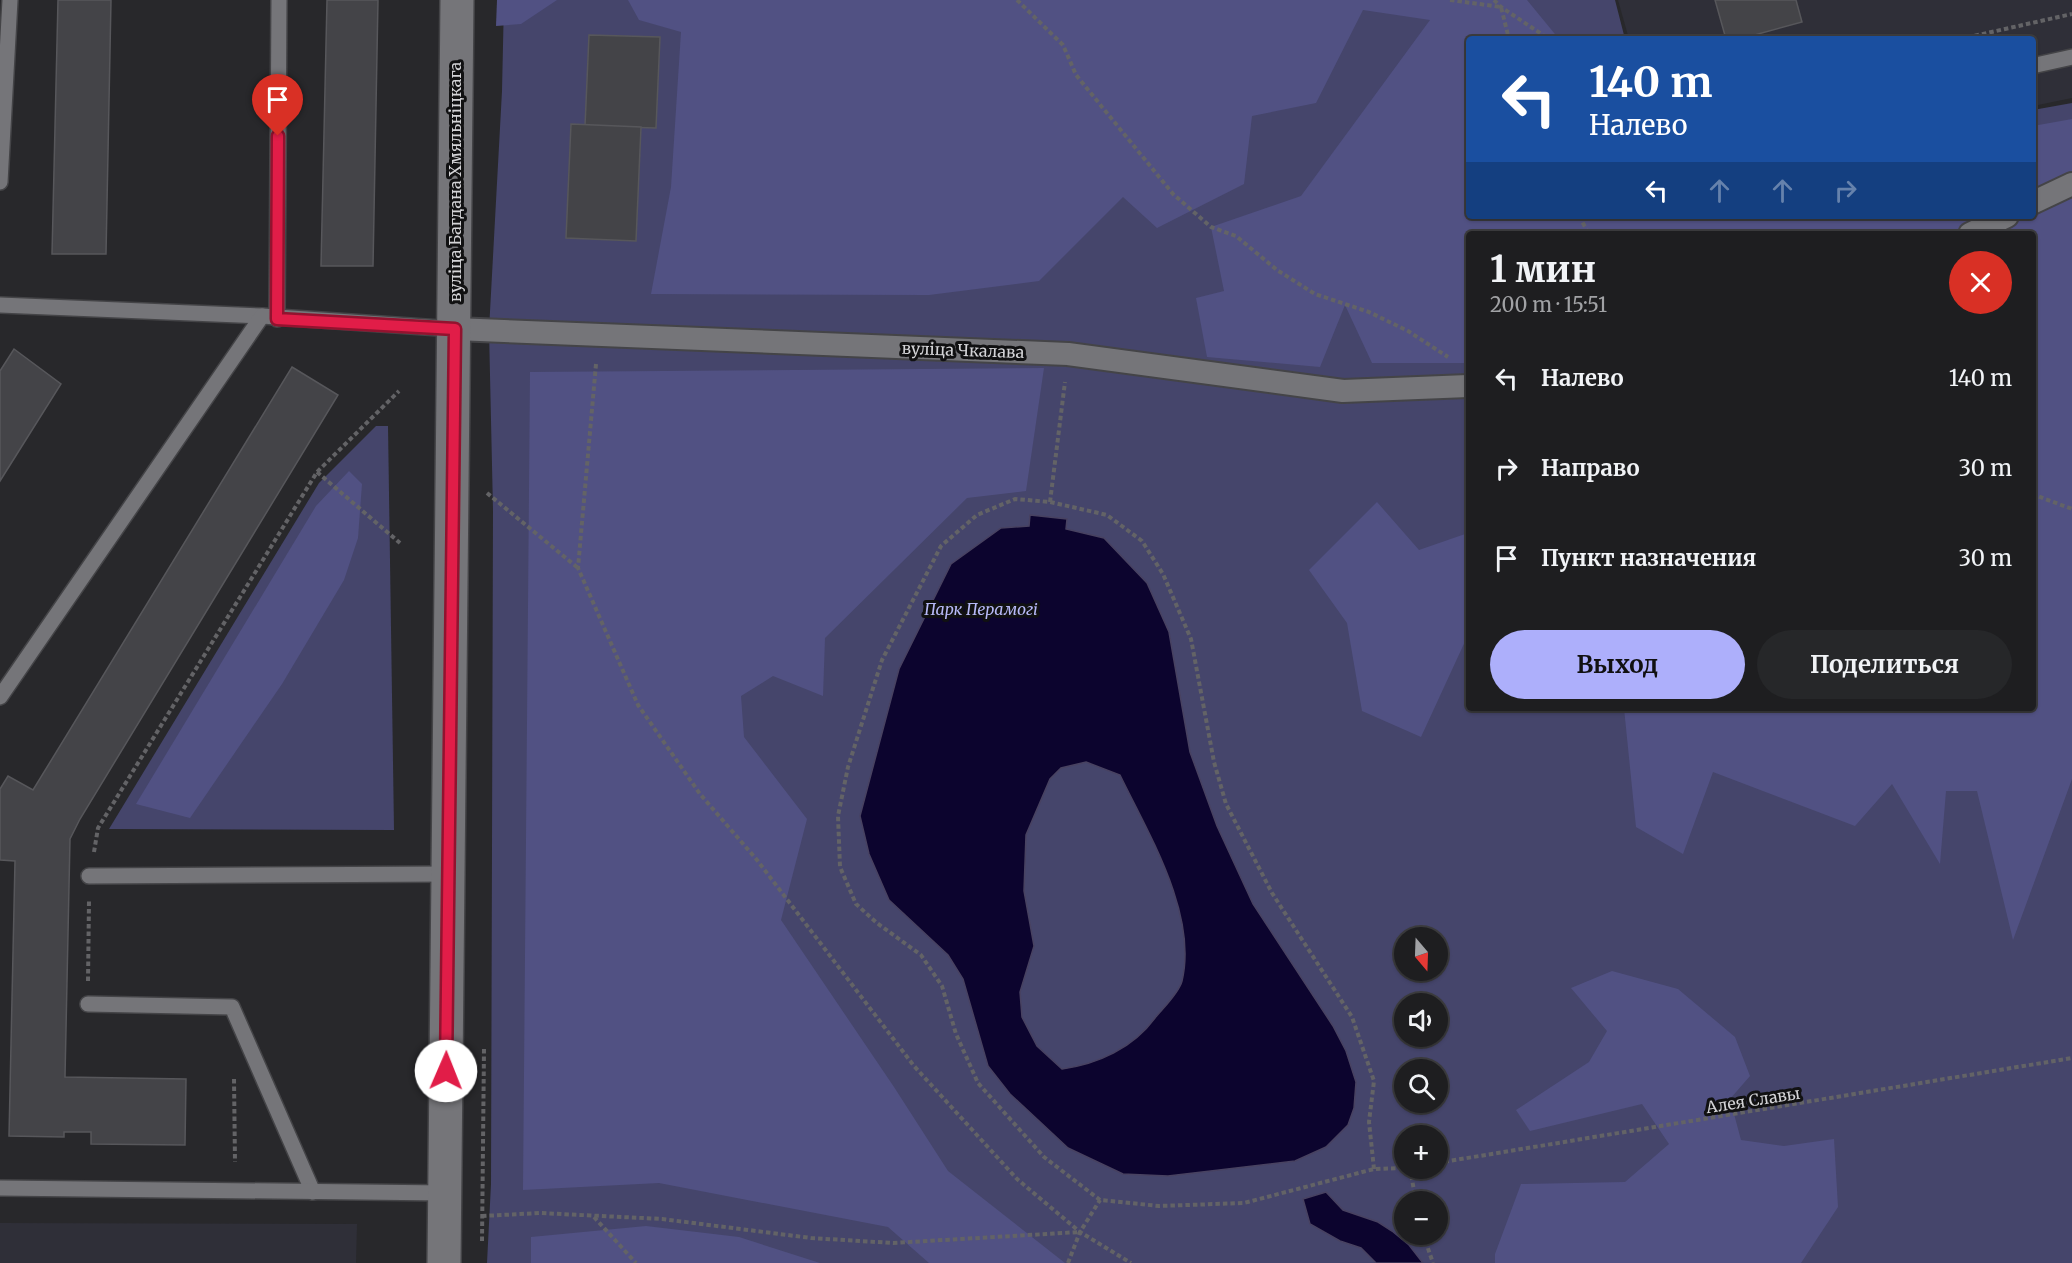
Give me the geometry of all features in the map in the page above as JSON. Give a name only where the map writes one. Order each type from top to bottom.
[{"type":"street","name":"вуліца Багдана Хмяльніцкага","points":[[444,1263],[457,0]]},
{"type":"street","points":[[2036,201],[2072,184]]},
{"type":"street","points":[[1976,231],[2001,219]]},
{"type":"street","name":"вуліца Чкалава","points":[[455,329],[1068,354],[1342,391],[1466,386]]},
{"type":"lane","points":[[0,182],[10,0]]},
{"type":"lane","points":[[0,697],[270,317],[279,0]]},
{"type":"lane","points":[[2036,65],[2072,57]]},
{"type":"lane","points":[[0,305],[270,317],[455,329]]},
{"type":"lane","points":[[89,876],[449,874]]},
{"type":"lane","points":[[88,1004],[232,1007],[313,1192]]},
{"type":"lane","points":[[0,1188],[445,1193]]},
{"type":"path","points":[[1017,0],[1063,45],[1076,75],[1173,194],[1211,227],[1236,236],[1277,270],[1315,294],[1370,312],[1408,331],[1448,357]]},
{"type":"path","points":[[1450,0],[1501,7]]},
{"type":"path","points":[[1494,0],[1544,36]]},
{"type":"path","points":[[1501,7],[1508,36]]},
{"type":"path","points":[[1973,36],[2072,14]]},
{"type":"path","points":[[578,568],[598,336]]},
{"type":"path","points":[[1050,502],[1064,390]]},
{"type":"path","points":[[88,1004],[89,876],[98,828],[317,472],[399,391]]},
{"type":"path","points":[[317,472],[400,543]]},
{"type":"path","points":[[484,491],[578,568],[638,705],[700,794],[757,861],[914,1066],[1017,1179],[1080,1232],[1131,1263]]},
{"type":"path","points":[[2036,496],[2072,509]]},
{"type":"path","points":[[1374,1169],[1369,1122],[1374,1081],[1352,1017],[1272,893],[1226,804],[1214,762],[1191,639],[1163,574],[1142,541],[1107,515],[1050,502],[1015,499],[977,514],[941,546],[882,660],[848,767],[838,816],[840,867],[856,904],[877,923],[921,955],[942,986],[956,1034],[978,1083],[1044,1156],[1100,1200],[1160,1206],[1244,1203],[1374,1169],[1394,1168]]},
{"type":"path","name":"Алея Славы","points":[[1448,1161],[2072,1058]]},
{"type":"path","points":[[234,1078],[235,1162]]},
{"type":"path","points":[[1068,1263],[1080,1232],[1100,1200]]},
{"type":"path","points":[[482,1216],[541,1213],[662,1219],[811,1238],[892,1243],[1080,1232]]},
{"type":"path","points":[[593,1216],[636,1263]]},
{"type":"path","points":[[1427,1245],[1433,1263]]},
{"type":"shaded area","points":[[497,0],[557,0],[521,24],[496,26]]},
{"type":"shaded area","points":[[628,0],[1527,0],[1557,36],[1466,36],[1466,219],[2036,219],[2036,125],[2072,119],[2072,779],[2013,940],[1977,791],[1946,791],[1940,864],[1892,784],[1855,826],[1713,772],[1683,854],[1636,827],[1624,711],[2036,711],[2036,231],[1466,231],[1466,363],[1372,363],[1345,305],[1320,367],[1207,357],[1196,298],[1224,291],[1211,227],[1301,196],[1430,20],[1363,10],[1316,103],[1252,116],[1244,184],[1157,228],[1123,197],[1039,281],[929,295],[651,294],[671,187],[681,32],[639,20]]},
{"type":"shaded area","points":[[1618,0],[2072,0],[2072,98],[2036,105],[2036,36],[1628,36]]},
{"type":"shaded area","points":[[1044,368],[1026,491],[967,498],[825,638],[823,696],[773,676],[741,696],[744,737],[807,819],[781,920],[948,1171],[1065,1263],[929,1263],[888,1227],[659,1183],[523,1190],[530,372]]},
{"type":"shaded area","points":[[349,471],[362,484],[358,538],[344,580],[282,684],[190,818],[136,804],[316,506]]},
{"type":"shaded area","points":[[1377,502],[1419,550],[1466,534],[1466,639],[1421,737],[1362,711],[1347,623],[1309,570]]},
{"type":"shaded area","points":[[1030,515],[1067,519],[1066,529],[1104,538],[1147,583],[1169,632],[1190,752],[1217,826],[1253,904],[1333,1026],[1346,1051],[1356,1082],[1354,1108],[1348,1125],[1326,1147],[1295,1161],[1168,1176],[1123,1174],[1068,1148],[1010,1094],[988,1066],[963,979],[948,955],[889,900],[869,854],[860,816],[899,669],[951,564],[1001,528],[1029,526]],"holes":[[[1086,762],[1120,775],[1156,848],[1177,902],[1183,929],[1185,955],[1182,981],[1174,995],[1136,1038],[1101,1059],[1062,1069],[1037,1046],[1022,1017],[1020,992],[1034,946],[1024,891],[1026,835],[1050,779],[1061,768]]]},
{"type":"shaded area","points":[[1612,971],[1678,989],[1735,1037],[1750,1076],[1730,1099],[1741,1140],[1784,1146],[1834,1139],[1838,1207],[1801,1263],[1495,1263],[1495,1254],[1521,1184],[1625,1182],[1669,1144],[1642,1104],[1530,1131],[1516,1110],[1589,1062],[1607,1031],[1571,988]]},
{"type":"shaded area","points":[[1326,1192],[1343,1210],[1378,1222],[1392,1231],[1394,1245],[1409,1245],[1423,1263],[1376,1263],[1361,1248],[1340,1241],[1310,1224],[1303,1199]]},
{"type":"shaded area","points":[[0,1223],[357,1224],[356,1263],[0,1263]]},
{"type":"shaded area","points":[[646,1226],[739,1237],[820,1263],[531,1263],[531,1237]]},
{"type":"green space","name":"Парк Перамогі","points":[[504,0],[1615,0],[1624,36],[1466,36],[1466,219],[2036,219],[2036,109],[2072,103],[2072,1263],[487,1263],[491,1184],[493,510],[489,330],[502,91]]},
{"type":"green space","points":[[376,426],[388,426],[394,830],[109,829],[319,483]]},
{"type":"building","points":[[58,0],[111,0],[106,254],[52,254]]},
{"type":"building","points":[[327,0],[378,0],[373,266],[321,266]]},
{"type":"building","points":[[1715,0],[1796,0],[1802,22],[1751,36],[1725,36]]},
{"type":"building","points":[[589,35],[660,37],[656,128],[585,126]]},
{"type":"building","points":[[571,124],[641,127],[636,241],[566,238]]},
{"type":"building","points":[[14,349],[61,384],[0,481],[0,371]]},
{"type":"building","points":[[292,367],[338,395],[70,839],[65,1077],[186,1079],[185,1145],[91,1144],[91,1132],[64,1132],[64,1137],[9,1136],[15,861],[0,860],[0,789],[8,776],[33,790]]},
{"type":"route","points":[[278,136],[277,319],[455,329],[446,1071]]}]
